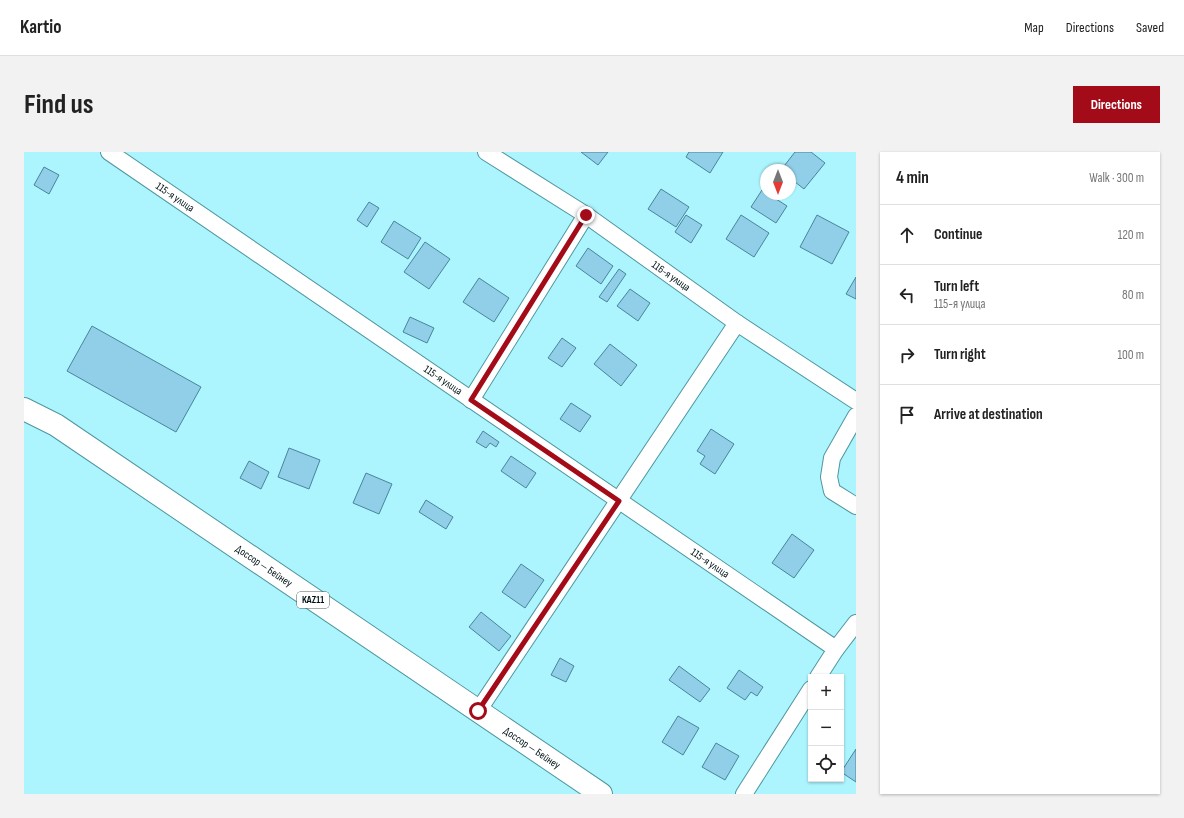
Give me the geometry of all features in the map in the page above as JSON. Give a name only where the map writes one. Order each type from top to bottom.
[{"type":"highway","name":"Доссор — Бейнеу","points":[[24,409],[56,425],[601,794]]},
{"type":"street","name":"115-я улица","points":[[109,152],[836,649]]},
{"type":"street","name":"116-я улица","points":[[486,152],[586,215],[737,323],[856,400]]},
{"type":"street","points":[[471,400],[586,215]]},
{"type":"street","points":[[478,711],[737,323]]},
{"type":"street","points":[[856,416],[832,458],[829,477],[832,491],[856,506]]},
{"type":"street","points":[[820,674],[856,622]]},
{"type":"street","points":[[744,794],[808,693]]},
{"type":"building","points":[[581,152],[608,152],[598,165]]},
{"type":"building","points":[[689,152],[723,152],[710,173],[686,157]]},
{"type":"building","points":[[795,152],[811,152],[825,163],[804,189],[796,183],[796,164],[786,164]]},
{"type":"building","points":[[44,167],[59,175],[49,194],[34,185]]},
{"type":"building","points":[[661,189],[689,207],[676,227],[648,209]]},
{"type":"building","points":[[760,193],[760,200],[778,200],[787,206],[776,223],[751,207]]},
{"type":"building","points":[[369,202],[379,208],[367,227],[357,220]]},
{"type":"building","points":[[686,215],[702,225],[691,243],[675,232]]},
{"type":"building","points":[[741,215],[769,233],[754,257],[726,239]]},
{"type":"building","points":[[817,215],[849,232],[832,264],[800,247]]},
{"type":"building","points":[[394,221],[421,238],[408,259],[381,242]]},
{"type":"building","points":[[425,242],[450,259],[429,289],[404,272]]},
{"type":"building","points":[[588,248],[613,266],[601,284],[576,266]]},
{"type":"building","points":[[619,269],[626,274],[607,302],[599,297]]},
{"type":"building","points":[[856,277],[856,299],[846,294]]},
{"type":"building","points":[[479,278],[509,298],[494,322],[463,302]]},
{"type":"building","points":[[630,289],[650,303],[638,321],[617,306]]},
{"type":"building","points":[[410,317],[434,328],[427,343],[403,332]]},
{"type":"building","points":[[92,326],[201,387],[176,432],[67,371]]},
{"type":"building","points":[[562,338],[576,348],[562,367],[548,358]]},
{"type":"building","points":[[610,344],[637,365],[621,386],[594,364]]},
{"type":"building","points":[[571,403],[591,416],[580,432],[560,419]]},
{"type":"building","points":[[711,429],[734,444],[715,474],[700,464],[705,456],[697,451]]},
{"type":"building","points":[[483,431],[499,442],[496,447],[490,443],[486,448],[476,442]]},
{"type":"building","points":[[289,448],[320,460],[309,489],[278,477]]},
{"type":"building","points":[[511,456],[536,473],[526,488],[501,471]]},
{"type":"building","points":[[249,461],[269,472],[261,489],[240,478]]},
{"type":"building","points":[[366,473],[392,484],[379,514],[353,503]]},
{"type":"building","points":[[426,500],[453,517],[446,529],[419,512]]},
{"type":"building","points":[[792,534],[814,550],[794,578],[772,563]]},
{"type":"building","points":[[521,564],[544,580],[525,608],[502,592]]},
{"type":"building","points":[[481,612],[511,636],[499,651],[469,627]]},
{"type":"building","points":[[560,658],[574,666],[566,682],[551,675]]},
{"type":"building","points":[[679,666],[710,689],[700,702],[669,680]]},
{"type":"building","points":[[739,670],[763,687],[757,696],[751,692],[745,700],[727,688]]},
{"type":"building","points":[[678,716],[699,728],[683,755],[662,742]]},
{"type":"building","points":[[716,743],[739,756],[725,780],[702,767]]},
{"type":"building","points":[[856,749],[856,782],[844,774],[844,767]]},
{"type":"route","points":[[478,711],[619,501],[471,400],[586,215]]}]
